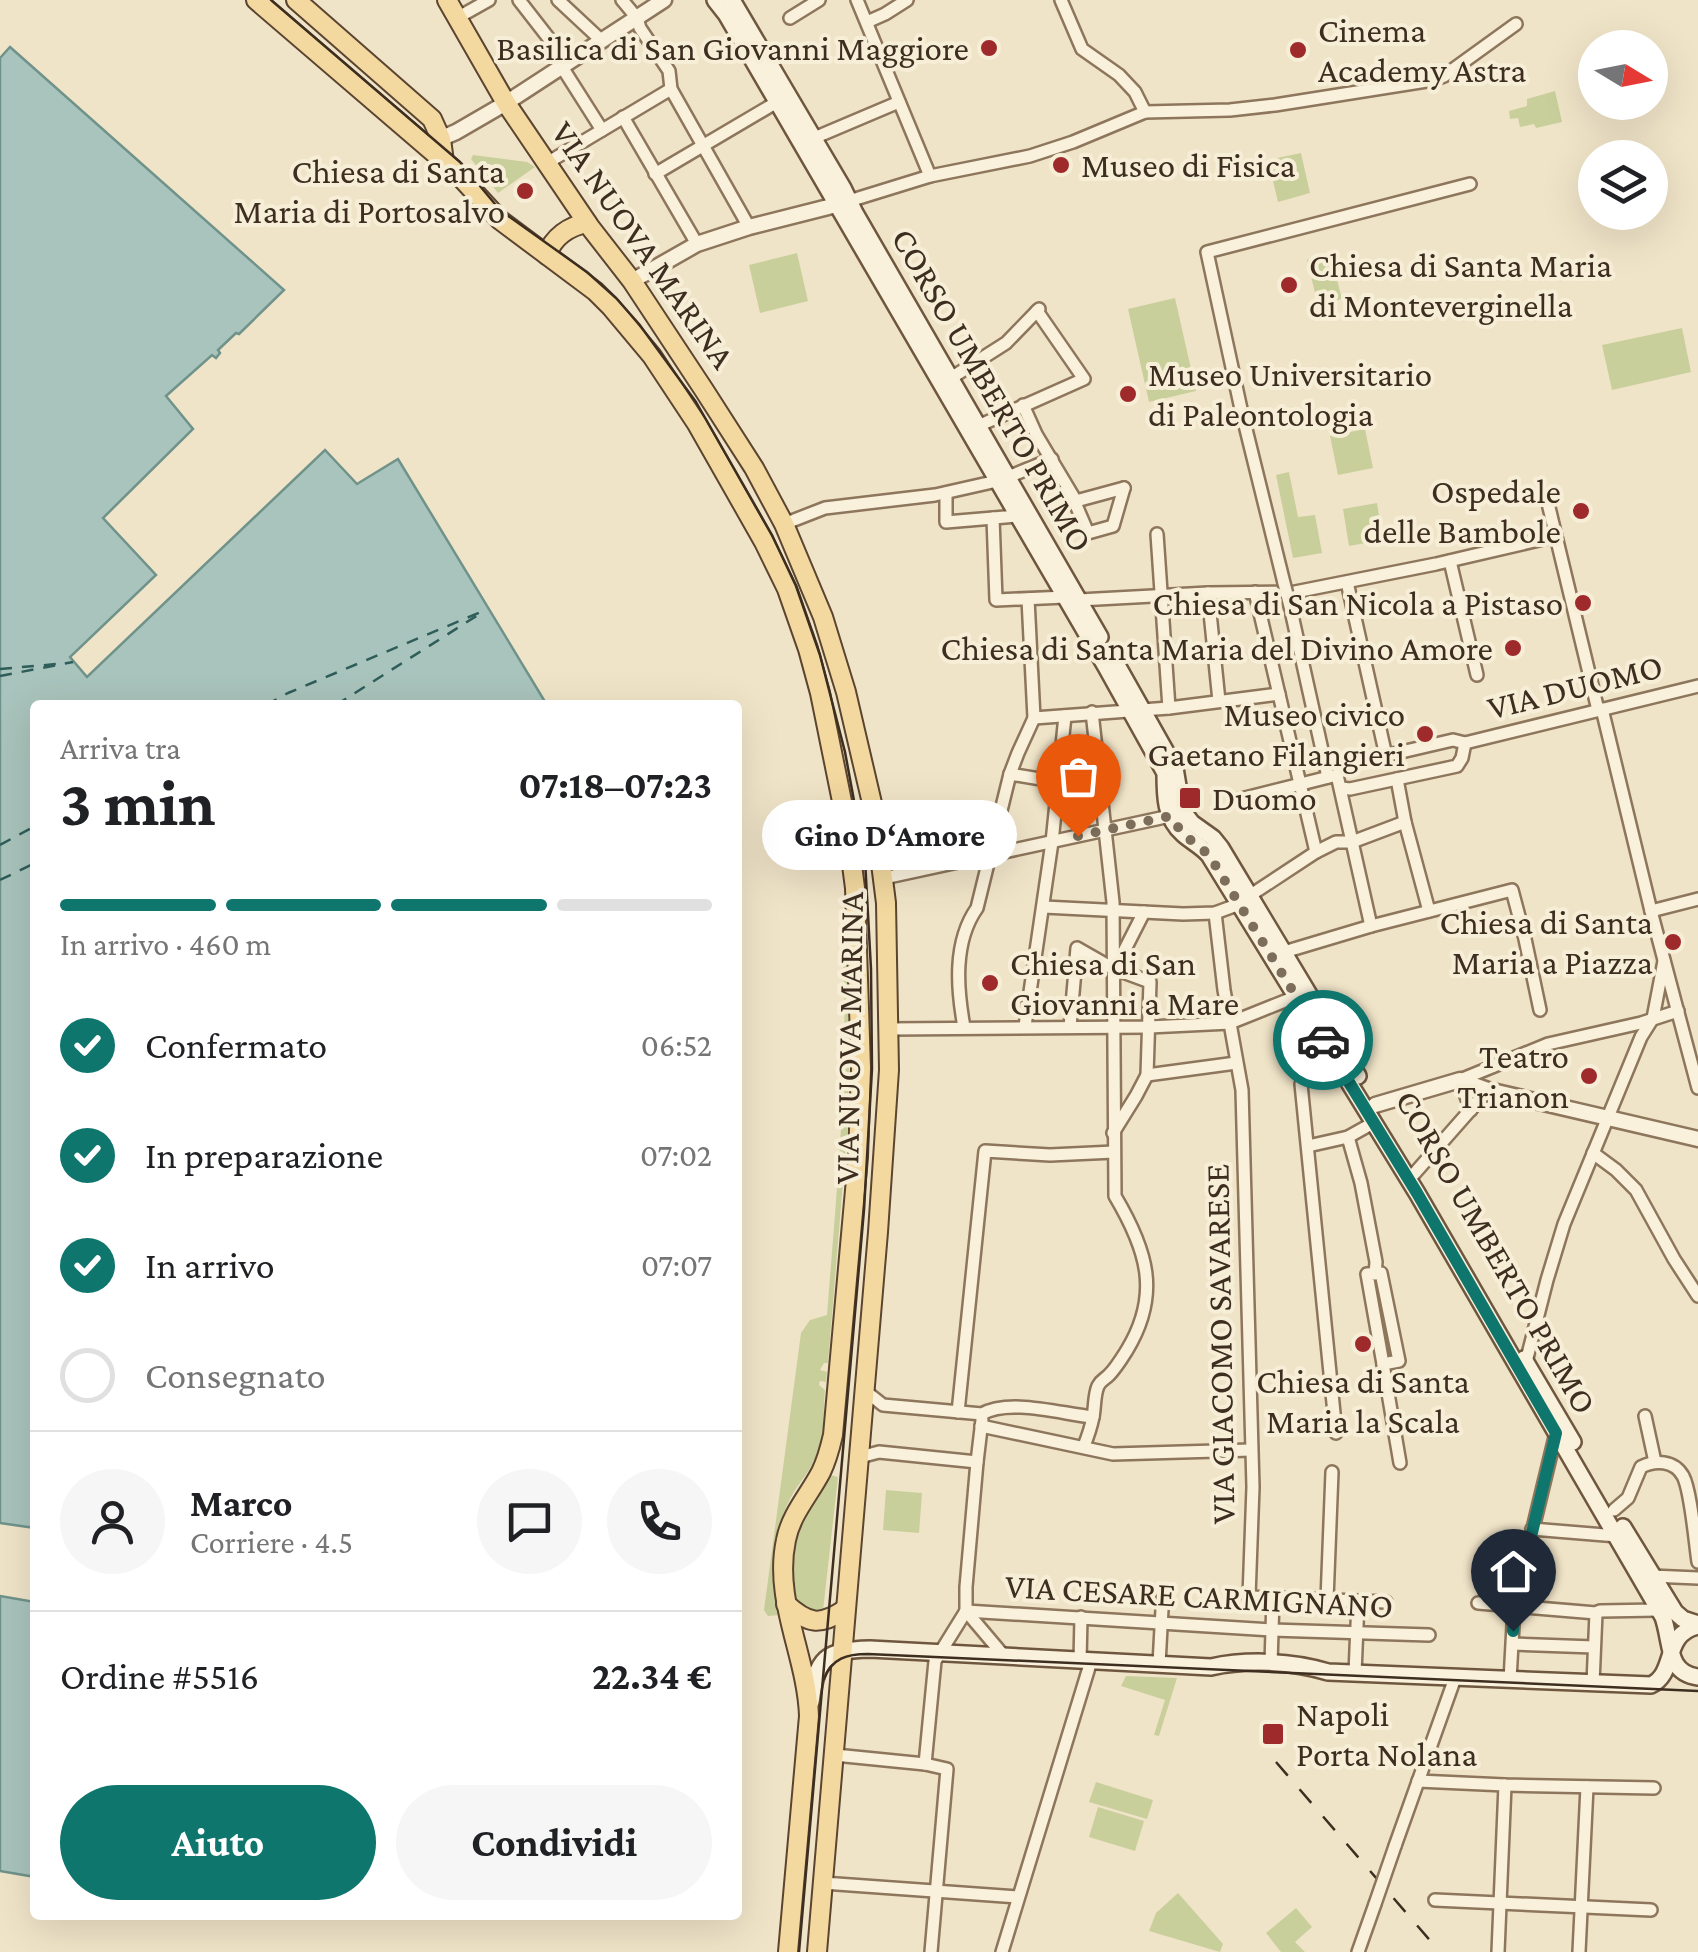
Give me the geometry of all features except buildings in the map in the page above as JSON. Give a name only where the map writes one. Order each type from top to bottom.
[{"type":"main road","name":"VIA NUOVA MARINA","points":[[256,0],[444,162],[491,211],[604,299],[652,356],[697,424],[770,554],[808,649],[820,693],[847,826],[855,888],[860,1022],[857,1174],[833,1436],[820,1474],[792,1520],[786,1539],[783,1584],[807,1689],[809,1716],[788,1952]]},
{"type":"main road","points":[[296,0],[432,119],[441,139],[444,162]]},
{"type":"main road","name":"VIA NUOVA MARINA","points":[[447,0],[506,103],[587,223],[632,281],[754,468],[784,524],[823,617],[846,692],[875,816],[884,878],[888,1070],[860,1457],[817,1952]]},
{"type":"main road","points":[[714,0],[752,47]]},
{"type":"main road","points":[[732,0],[752,47]]},
{"type":"main road","name":"CORSO UMBERTO PRIMO","points":[[752,47],[777,102],[951,378],[978,426],[1017,516],[1072,599]]},
{"type":"main road","name":"CORSO UMBERTO PRIMO","points":[[752,47],[814,138],[844,203],[1170,770]]},
{"type":"main road","points":[[547,254],[555,240],[587,223]]},
{"type":"main road","points":[[1170,770],[1166,804],[1170,816],[1183,834],[1215,852]]},
{"type":"main road","points":[[1170,770],[1182,810],[1192,824],[1213,838],[1215,852]]},
{"type":"main road","name":"CORSO UMBERTO PRIMO","points":[[1215,852],[1295,997],[1492,1320],[1617,1536],[1665,1622],[1672,1649]]},
{"type":"main road","name":"CORSO UMBERTO PRIMO","points":[[1244,899],[1284,952],[1651,1576],[1674,1612],[1698,1625]]},
{"type":"main road","points":[[786,1604],[799,1616],[815,1620],[844,1617],[852,1640],[870,1648]]},
{"type":"main road","points":[[809,1716],[816,1671],[824,1660],[842,1651],[870,1648],[1210,1667],[1228,1663],[1270,1664],[1309,1666],[1328,1672],[1654,1684],[1662,1678],[1677,1638],[1698,1625]]},
{"type":"main road","points":[[1672,1649],[1680,1671],[1698,1677]]},
{"type":"street","points":[[457,18],[489,0]]},
{"type":"street","points":[[519,0],[565,65],[602,130]]},
{"type":"street","points":[[558,0],[602,41]]},
{"type":"street","points":[[622,0],[668,72],[671,89],[749,227]]},
{"type":"street","points":[[416,138],[441,139],[470,124],[664,0]]},
{"type":"street","points":[[790,18],[819,0]]},
{"type":"street","points":[[857,0],[930,176]]},
{"type":"street","points":[[867,22],[907,0]]},
{"type":"street","points":[[1062,3],[1082,48],[1119,74],[1135,92],[1145,112]]},
{"type":"street","points":[[632,281],[697,244],[930,176],[1030,156],[1145,112],[1276,105],[1433,80],[1516,24]]},
{"type":"street","points":[[547,163],[671,89]]},
{"type":"street","points":[[655,174],[777,102]]},
{"type":"street","points":[[814,138],[899,102]]},
{"type":"street","points":[[624,117],[697,244]]},
{"type":"street","points":[[432,119],[448,125],[470,124]]},
{"type":"street","points":[[1371,926],[1241,409],[1207,252],[1470,184]]},
{"type":"street","points":[[951,378],[1006,343],[1038,310],[1084,379],[978,426]]},
{"type":"street","points":[[1023,406],[1076,501],[1088,532],[1112,526],[1124,488],[1076,501]]},
{"type":"street","points":[[784,524],[825,508],[946,494],[1003,479],[1052,459]]},
{"type":"street","points":[[946,494],[946,522],[1017,516]]},
{"type":"street","points":[[1546,495],[1698,1088]]},
{"type":"street","points":[[993,518],[996,600],[1286,589],[1347,582],[1556,536]]},
{"type":"street","points":[[1157,534],[1169,708]]},
{"type":"street","points":[[1450,561],[1477,675]]},
{"type":"street","points":[[1347,582],[1386,756]]},
{"type":"street","points":[[1255,592],[1316,852]]},
{"type":"street","points":[[1208,593],[1219,701]]},
{"type":"street","points":[[964,1027],[958,975],[963,943],[977,908],[1010,774],[1034,718],[1028,599]]},
{"type":"street","name":"VIA DUOMO","points":[[1335,780],[1345,765],[1454,740],[1466,742],[1698,686]]},
{"type":"street","points":[[1034,718],[1169,708],[1279,694]]},
{"type":"street","points":[[1084,1446],[1100,1383],[1130,1345],[1148,1303],[1148,1282],[1137,1242],[1115,1196],[1112,910],[1092,712]]},
{"type":"street","points":[[1026,1026],[1044,907],[1065,716]]},
{"type":"street","name":"VIA DUOMO","points":[[1238,800],[1300,784],[1335,780],[1350,789],[1457,766],[1466,742]]},
{"type":"street","points":[[1010,774],[1101,789]]},
{"type":"street","points":[[1397,779],[1429,911]]},
{"type":"street","points":[[884,878],[1170,816]]},
{"type":"street","points":[[1044,907],[1216,912],[1336,842],[1352,842],[1405,822]]},
{"type":"street","points":[[1284,952],[1512,890],[1540,1010]]},
{"type":"street","points":[[1651,910],[1698,899]]},
{"type":"street","points":[[1114,968],[1146,911]]},
{"type":"street","name":"VIA GIACOMO SAVARESE","points":[[1216,912],[1242,1090],[1253,1487],[1249,1597],[1273,1598]]},
{"type":"street","points":[[1070,1027],[1077,948],[1150,982],[1147,1074],[1113,1134]]},
{"type":"street","points":[[1526,1362],[1564,1224],[1640,1037],[1654,1018],[1664,961]]},
{"type":"street","points":[[888,1029],[1230,1023],[1295,997]]},
{"type":"street","points":[[1375,1105],[1460,1080],[1548,1044],[1678,1011]]},
{"type":"street","points":[[1147,1074],[1236,1063]]},
{"type":"street","points":[[1460,1080],[1698,1139]]},
{"type":"street","points":[[1460,1080],[1471,1110]]},
{"type":"street","points":[[1301,1084],[1336,1433]]},
{"type":"street","points":[[1414,1174],[1488,1090]]},
{"type":"street","points":[[1308,1146],[1348,1137],[1373,1122]]},
{"type":"street","points":[[1348,1137],[1361,1182],[1375,1274],[1381,1273],[1399,1361],[1383,1364],[1400,1463]]},
{"type":"street","points":[[958,1412],[985,1151],[1050,1155],[1114,1152]]},
{"type":"street","points":[[1593,1153],[1636,1190],[1698,1296]]},
{"type":"street","points":[[864,1390],[883,1404],[958,1412],[1012,1431],[1113,1454],[1251,1450]]},
{"type":"street","points":[[925,1764],[935,1660],[966,1611],[982,1420],[994,1408],[1015,1407],[1093,1417]]},
{"type":"street","points":[[1645,1416],[1655,1462]]},
{"type":"street","points":[[1510,1680],[1514,1607],[1556,1433]]},
{"type":"street","points":[[860,1457],[879,1452],[977,1462]]},
{"type":"street","points":[[1614,1510],[1628,1498],[1639,1468],[1655,1462],[1672,1466],[1683,1477],[1698,1562]]},
{"type":"street","points":[[1327,1600],[1332,1472]]},
{"type":"street","points":[[1532,1528],[1617,1536]]},
{"type":"street","points":[[1651,1576],[1698,1578]]},
{"type":"street","points":[[1159,1664],[1163,1591]]},
{"type":"street","points":[[1270,1664],[1273,1598],[1386,1602]]},
{"type":"street","points":[[1354,1673],[1358,1602]]},
{"type":"street","points":[[1478,1604],[1596,1614],[1658,1610]]},
{"type":"street","points":[[966,1611],[1004,1656]]},
{"type":"street","name":"VIA CESARE CARMIGNANO","points":[[966,1611],[1272,1630],[1429,1635]]},
{"type":"street","points":[[1593,1683],[1596,1614]]},
{"type":"street","points":[[1002,1952],[1086,1661],[1081,1617]]},
{"type":"street","points":[[1513,1644],[1594,1647]]},
{"type":"street","points":[[1358,1952],[1454,1678]]},
{"type":"street","points":[[834,1755],[925,1764],[945,1767],[948,1772],[931,1952]]},
{"type":"street","points":[[1418,1781],[1654,1788]]},
{"type":"street","points":[[1498,1952],[1506,1785]]},
{"type":"street","points":[[1579,1952],[1587,1786]]},
{"type":"street","points":[[823,1884],[1018,1897]]},
{"type":"street","points":[[1435,1900],[1651,1910]]},
{"type":"green space","points":[[1555,91],[1562,122],[1536,128],[1534,124],[1520,127],[1518,118],[1510,119],[1509,111],[1527,106],[1527,99]]},
{"type":"green space","points":[[1301,153],[1310,193],[1278,202],[1268,160]]},
{"type":"green space","points":[[473,155],[527,162],[535,167],[498,193],[471,159]]},
{"type":"green space","points":[[797,253],[808,301],[760,313],[749,265]]},
{"type":"green space","points":[[1330,253],[1342,299],[1318,305],[1307,260]]},
{"type":"green space","points":[[1175,298],[1196,391],[1149,402],[1128,309]]},
{"type":"green space","points":[[1682,328],[1691,372],[1612,390],[1602,345]]},
{"type":"green space","points":[[1365,429],[1373,468],[1338,475],[1330,436]]},
{"type":"green space","points":[[1289,472],[1298,517],[1315,515],[1322,553],[1293,558],[1276,475]]},
{"type":"green space","points":[[1377,503],[1383,540],[1349,546],[1343,509]]},
{"type":"green space","points":[[841,925],[846,925],[850,1011],[848,1122],[828,1363],[820,1370],[827,1372],[826,1382],[820,1381],[819,1385],[825,1390],[823,1429],[815,1459],[790,1499],[779,1527],[774,1571],[780,1615],[768,1616],[764,1610],[801,1333],[810,1320],[827,1315],[844,1071]]},
{"type":"green space","points":[[830,1475],[838,1477],[823,1611],[799,1608],[791,1585],[795,1542],[803,1520]]},
{"type":"green space","points":[[886,1490],[922,1493],[919,1533],[883,1530]]},
{"type":"green space","points":[[1126,1676],[1177,1678],[1159,1736],[1154,1735],[1165,1700],[1121,1686]]},
{"type":"green space","points":[[1096,1782],[1153,1800],[1147,1819],[1089,1802]]},
{"type":"green space","points":[[1098,1807],[1144,1821],[1135,1851],[1089,1837]]},
{"type":"green space","points":[[1178,1893],[1223,1944],[1220,1952],[1149,1931],[1156,1913]]},
{"type":"green space","points":[[1296,1908],[1312,1927],[1295,1942],[1305,1952],[1281,1952],[1266,1933]]},
{"type":"water","points":[[10,47],[284,290],[218,350],[216,358],[212,355],[166,396],[193,429],[103,518],[156,575],[70,657],[87,677],[325,450],[357,484],[398,459],[544,700],[30,700],[30,1527],[0,1523],[0,58]]},
{"type":"water","points":[[0,1596],[30,1601],[30,1876],[0,1871]]},
{"type":"ferry route","points":[[275,700],[488,609]]},
{"type":"ferry route","points":[[344,700],[478,615]]},
{"type":"ferry route","points":[[0,676],[73,662]]},
{"type":"ferry route","points":[[0,669],[57,664]]},
{"type":"ferry route","points":[[0,845],[30,829]]},
{"type":"ferry route","points":[[0,880],[30,865]]},
{"type":"tram line","points":[[271,0],[460,162],[500,210],[587,272],[639,324],[696,402],[772,535],[796,586],[820,655],[845,752],[865,860],[872,1069],[864,1210],[799,1952]]},
{"type":"tram line","points":[[824,1679],[831,1666],[841,1659],[868,1654],[1698,1691]]},
{"type":"railway","points":[[1276,1762],[1440,1952]]},
{"type":"way so far","points":[[1078,836],[1170,816],[1183,834],[1209,855],[1323,1040]]},
{"type":"place","name":"Basilica di San Giovanni Maggiore","points":[[989,48]]},
{"type":"place","name":"Cinema Academy Astra","points":[[1298,50]]},
{"type":"place","name":"Museo di Fisica","points":[[1061,165]]},
{"type":"place","name":"Chiesa di Santa Maria di Portosalvo","points":[[525,191]]},
{"type":"place","name":"Chiesa di Santa Maria di Monteverginella","points":[[1289,285]]},
{"type":"place","name":"Museo Universitario di Paleontologia","points":[[1128,394]]},
{"type":"place","name":"Ospedale delle Bambole","points":[[1581,511]]},
{"type":"place","name":"Chiesa di San Nicola a Pistaso","points":[[1583,603]]},
{"type":"place","name":"Chiesa di Santa Maria del Divino Amore","points":[[1513,648]]},
{"type":"place","name":"Museo civico Gaetano Filangieri","points":[[1425,734]]},
{"type":"place","name":"Duomo","points":[[1190,798]]},
{"type":"place","name":"Gino D‘Amore","points":[[1078,836]]},
{"type":"place","name":"Chiesa di Santa Maria a Piazza","points":[[1673,942]]},
{"type":"place","name":"Chiesa di San Giovanni a Mare","points":[[990,983]]},
{"type":"place","name":"Teatro Trianon","points":[[1589,1076]]},
{"type":"place","name":"Chiesa di Santa Maria la Scala","points":[[1363,1344]]},
{"type":"place","name":"Napoli Porta Nolana","points":[[1273,1734]]},
{"type":"route","points":[[1323,1040],[1556,1433],[1514,1607],[1513,1631]]}]
